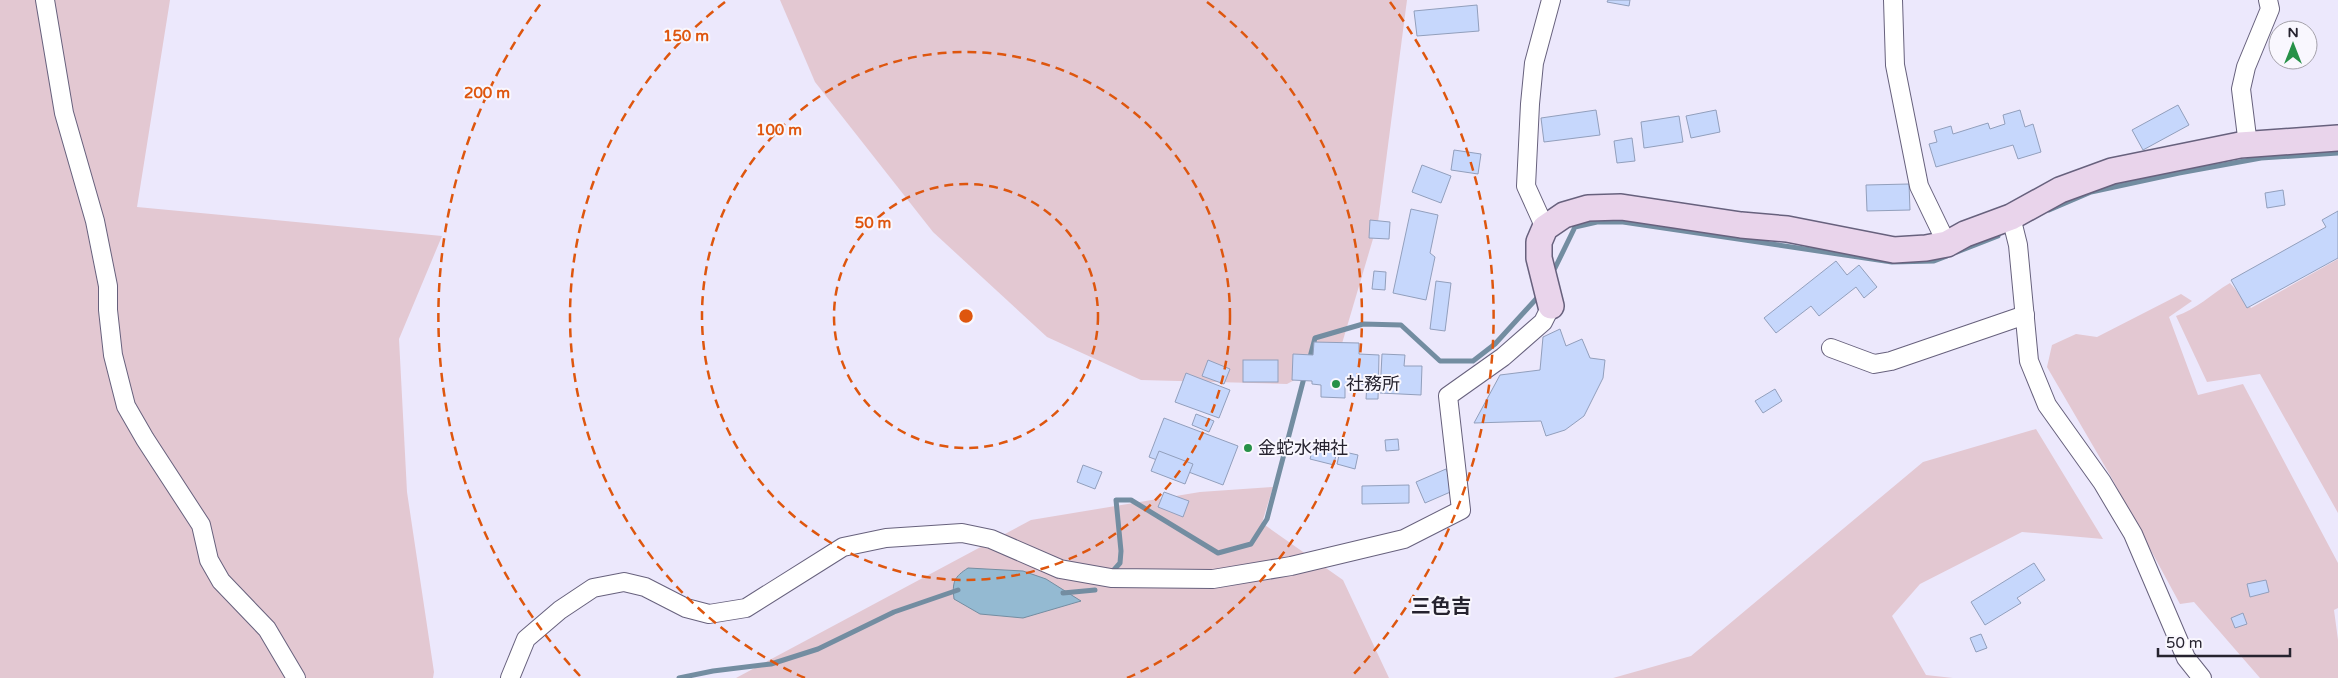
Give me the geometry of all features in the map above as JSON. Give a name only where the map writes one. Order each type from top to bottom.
[{"type":"street","points":[[45,0],[64,113],[95,221],[108,286],[108,310],[113,355],[126,406],[145,439],[201,525],[209,560],[221,581],[267,629],[296,678]]},
{"type":"street","points":[[1545,228],[1526,186],[1534,62],[1552,0]]},
{"type":"street","points":[[1893,0],[1895,65],[1919,186],[1947,244]]},
{"type":"street","points":[[2248,144],[2241,89],[2246,67],[2270,9],[2268,0]]},
{"type":"street","points":[[510,678],[526,639],[560,610],[593,588],[624,582],[645,587],[686,608],[709,614],[746,608],[843,547],[886,538],[962,533],[991,539],[1060,569],[1112,578],[1213,579],[1291,566],[1404,539],[1461,510],[1448,396],[1503,357],[1543,322],[1550,306],[1539,258],[1539,242],[1545,228],[1564,215],[1588,208],[1621,207],[1740,225],[1787,229],[1894,250],[1947,244],[1965,234],[2011,217],[2060,190],[2112,171],[2248,144],[2338,138]]},
{"type":"street","points":[[2011,217],[2018,245],[2029,361],[2047,405],[2102,482],[2133,534],[2186,658],[2202,678]]},
{"type":"street","points":[[1830,348],[1874,364],[1891,361],[2024,315]]},
{"type":"shaded area","points":[[0,0],[170,0],[137,207],[442,236],[399,339],[407,492],[434,672],[433,678],[0,678]]},
{"type":"shaded area","points":[[780,0],[1407,0],[1378,222],[1338,357],[1287,384],[1141,380],[1047,337],[933,232],[815,82]]},
{"type":"shaded area","points":[[2338,259],[2338,513],[2260,374],[2207,382],[2176,316],[2197,306],[2230,283],[2251,308]]},
{"type":"shaded area","points":[[2181,294],[2192,301],[2169,317],[2198,395],[2243,384],[2338,563],[2338,608],[2334,610],[2338,640],[2338,678],[2260,678],[2194,602],[2180,604],[2110,475],[2047,367],[2052,345],[2076,334],[2097,337]]},
{"type":"shaded area","points":[[2036,429],[2103,539],[2022,532],[1920,584],[1892,616],[1926,675],[1953,678],[1613,678],[1691,656],[1923,462]]},
{"type":"shaded area","points":[[1273,487],[1262,523],[1343,580],[1389,678],[736,678],[1031,520],[1200,492]]},
{"type":"water","points":[[968,568],[1023,571],[1046,579],[1081,601],[1023,618],[980,614],[954,599],[953,588],[955,580]]},
{"type":"building","points":[[1608,0],[1630,0],[1629,6],[1607,2]]},
{"type":"building","points":[[1477,5],[1479,31],[1417,36],[1414,11]]},
{"type":"building","points":[[2178,105],[2189,125],[2143,150],[2132,130]]},
{"type":"building","points":[[1596,110],[1600,135],[1544,142],[1541,118]]},
{"type":"building","points":[[1716,110],[1720,132],[1691,138],[1686,116]]},
{"type":"building","points":[[2020,110],[2025,127],[2033,124],[2041,152],[2018,159],[2013,145],[1936,167],[1929,144],[1937,142],[1934,131],[1951,126],[1953,134],[1988,123],[1990,129],[2005,124],[2003,115]]},
{"type":"building","points":[[1679,116],[1683,142],[1644,148],[1641,122]]},
{"type":"building","points":[[1632,138],[1635,161],[1617,163],[1614,141]]},
{"type":"building","points":[[1454,150],[1481,154],[1478,174],[1451,170]]},
{"type":"building","points":[[1422,165],[1451,176],[1441,203],[1412,192]]},
{"type":"building","points":[[1909,184],[1910,210],[1867,211],[1866,185]]},
{"type":"building","points":[[2283,190],[2285,205],[2267,208],[2265,193]]},
{"type":"building","points":[[1411,209],[1438,215],[1430,253],[1435,257],[1426,300],[1393,293]]},
{"type":"building","points":[[2338,211],[2338,258],[2247,308],[2231,280],[2326,227],[2322,220]]},
{"type":"building","points":[[1370,220],[1390,222],[1389,239],[1369,238]]},
{"type":"building","points":[[1836,261],[1847,275],[1859,265],[1877,287],[1864,298],[1856,287],[1819,316],[1811,306],[1776,333],[1764,318]]},
{"type":"building","points":[[1374,271],[1386,272],[1385,290],[1372,289]]},
{"type":"building","points":[[1436,281],[1451,283],[1445,331],[1430,329]]},
{"type":"building","points":[[1560,329],[1566,346],[1582,339],[1590,358],[1605,360],[1603,378],[1584,416],[1565,430],[1546,436],[1541,421],[1474,423],[1500,375],[1540,370],[1543,337]]},
{"type":"building","points":[[1314,342],[1359,343],[1359,354],[1379,355],[1378,399],[1366,399],[1367,384],[1345,386],[1345,398],[1321,397],[1321,385],[1312,384],[1312,381],[1292,380],[1293,354],[1313,355]]},
{"type":"building","points":[[1382,354],[1405,355],[1404,366],[1422,366],[1421,395],[1380,393]]},
{"type":"building","points":[[1208,360],[1230,369],[1224,384],[1202,376]]},
{"type":"building","points":[[1243,360],[1278,360],[1278,382],[1243,382]]},
{"type":"building","name":"金蛇水神社","points":[[1186,373],[1230,390],[1219,418],[1175,402]]},
{"type":"building","points":[[1775,389],[1782,401],[1763,413],[1755,401]]},
{"type":"building","points":[[1196,414],[1214,421],[1209,432],[1192,425]]},
{"type":"building","points":[[1164,418],[1238,446],[1223,485],[1149,457]]},
{"type":"building","points":[[1398,439],[1399,450],[1386,451],[1385,440]]},
{"type":"building","points":[[1314,444],[1337,449],[1334,465],[1310,459]]},
{"type":"building","points":[[1159,451],[1193,464],[1185,484],[1151,471]]},
{"type":"building","points":[[1340,451],[1358,455],[1355,469],[1337,464]]},
{"type":"building","points":[[1083,465],[1102,472],[1095,489],[1077,482]]},
{"type":"building","points":[[1446,469],[1455,490],[1425,503],[1416,482]]},
{"type":"building","points":[[1409,485],[1409,503],[1362,504],[1362,486]]},
{"type":"building","points":[[1164,492],[1189,501],[1183,517],[1158,507]]},
{"type":"building","points":[[2034,563],[2045,580],[2017,598],[2021,603],[1985,625],[1971,602]]},
{"type":"building","points":[[2266,580],[2269,592],[2250,597],[2247,584]]},
{"type":"building","points":[[2243,613],[2247,624],[2235,628],[2231,618]]},
{"type":"building","points":[[1981,634],[1987,648],[1976,652],[1970,638]]},
{"type":"waterway","points":[[2049,210],[2091,192],[2179,173],[2261,158],[2338,153]]},
{"type":"waterway","points":[[1555,268],[1575,227],[1597,222],[1623,222],[1892,262],[1934,261],[1947,256]]},
{"type":"waterway","points":[[1957,252],[1998,236]]},
{"type":"waterway","points":[[1309,361],[1315,338],[1363,324],[1401,325],[1440,361],[1473,361],[1495,344],[1537,298]]},
{"type":"waterway","points":[[1112,572],[1120,563],[1121,551],[1116,500],[1131,500],[1218,553],[1251,544],[1267,519],[1305,374]]},
{"type":"waterway","points":[[679,678],[713,671],[771,664],[818,649],[894,612],[958,590]]},
{"type":"waterway","points":[[1063,593],[1095,590]]},
{"type":"place","name":"社務所","points":[[1336,384]]},
{"type":"place","name":"金蛇水神社","points":[[1248,448]]},
{"type":"district","name":"三色吉","points":[[1441,607]]}]
